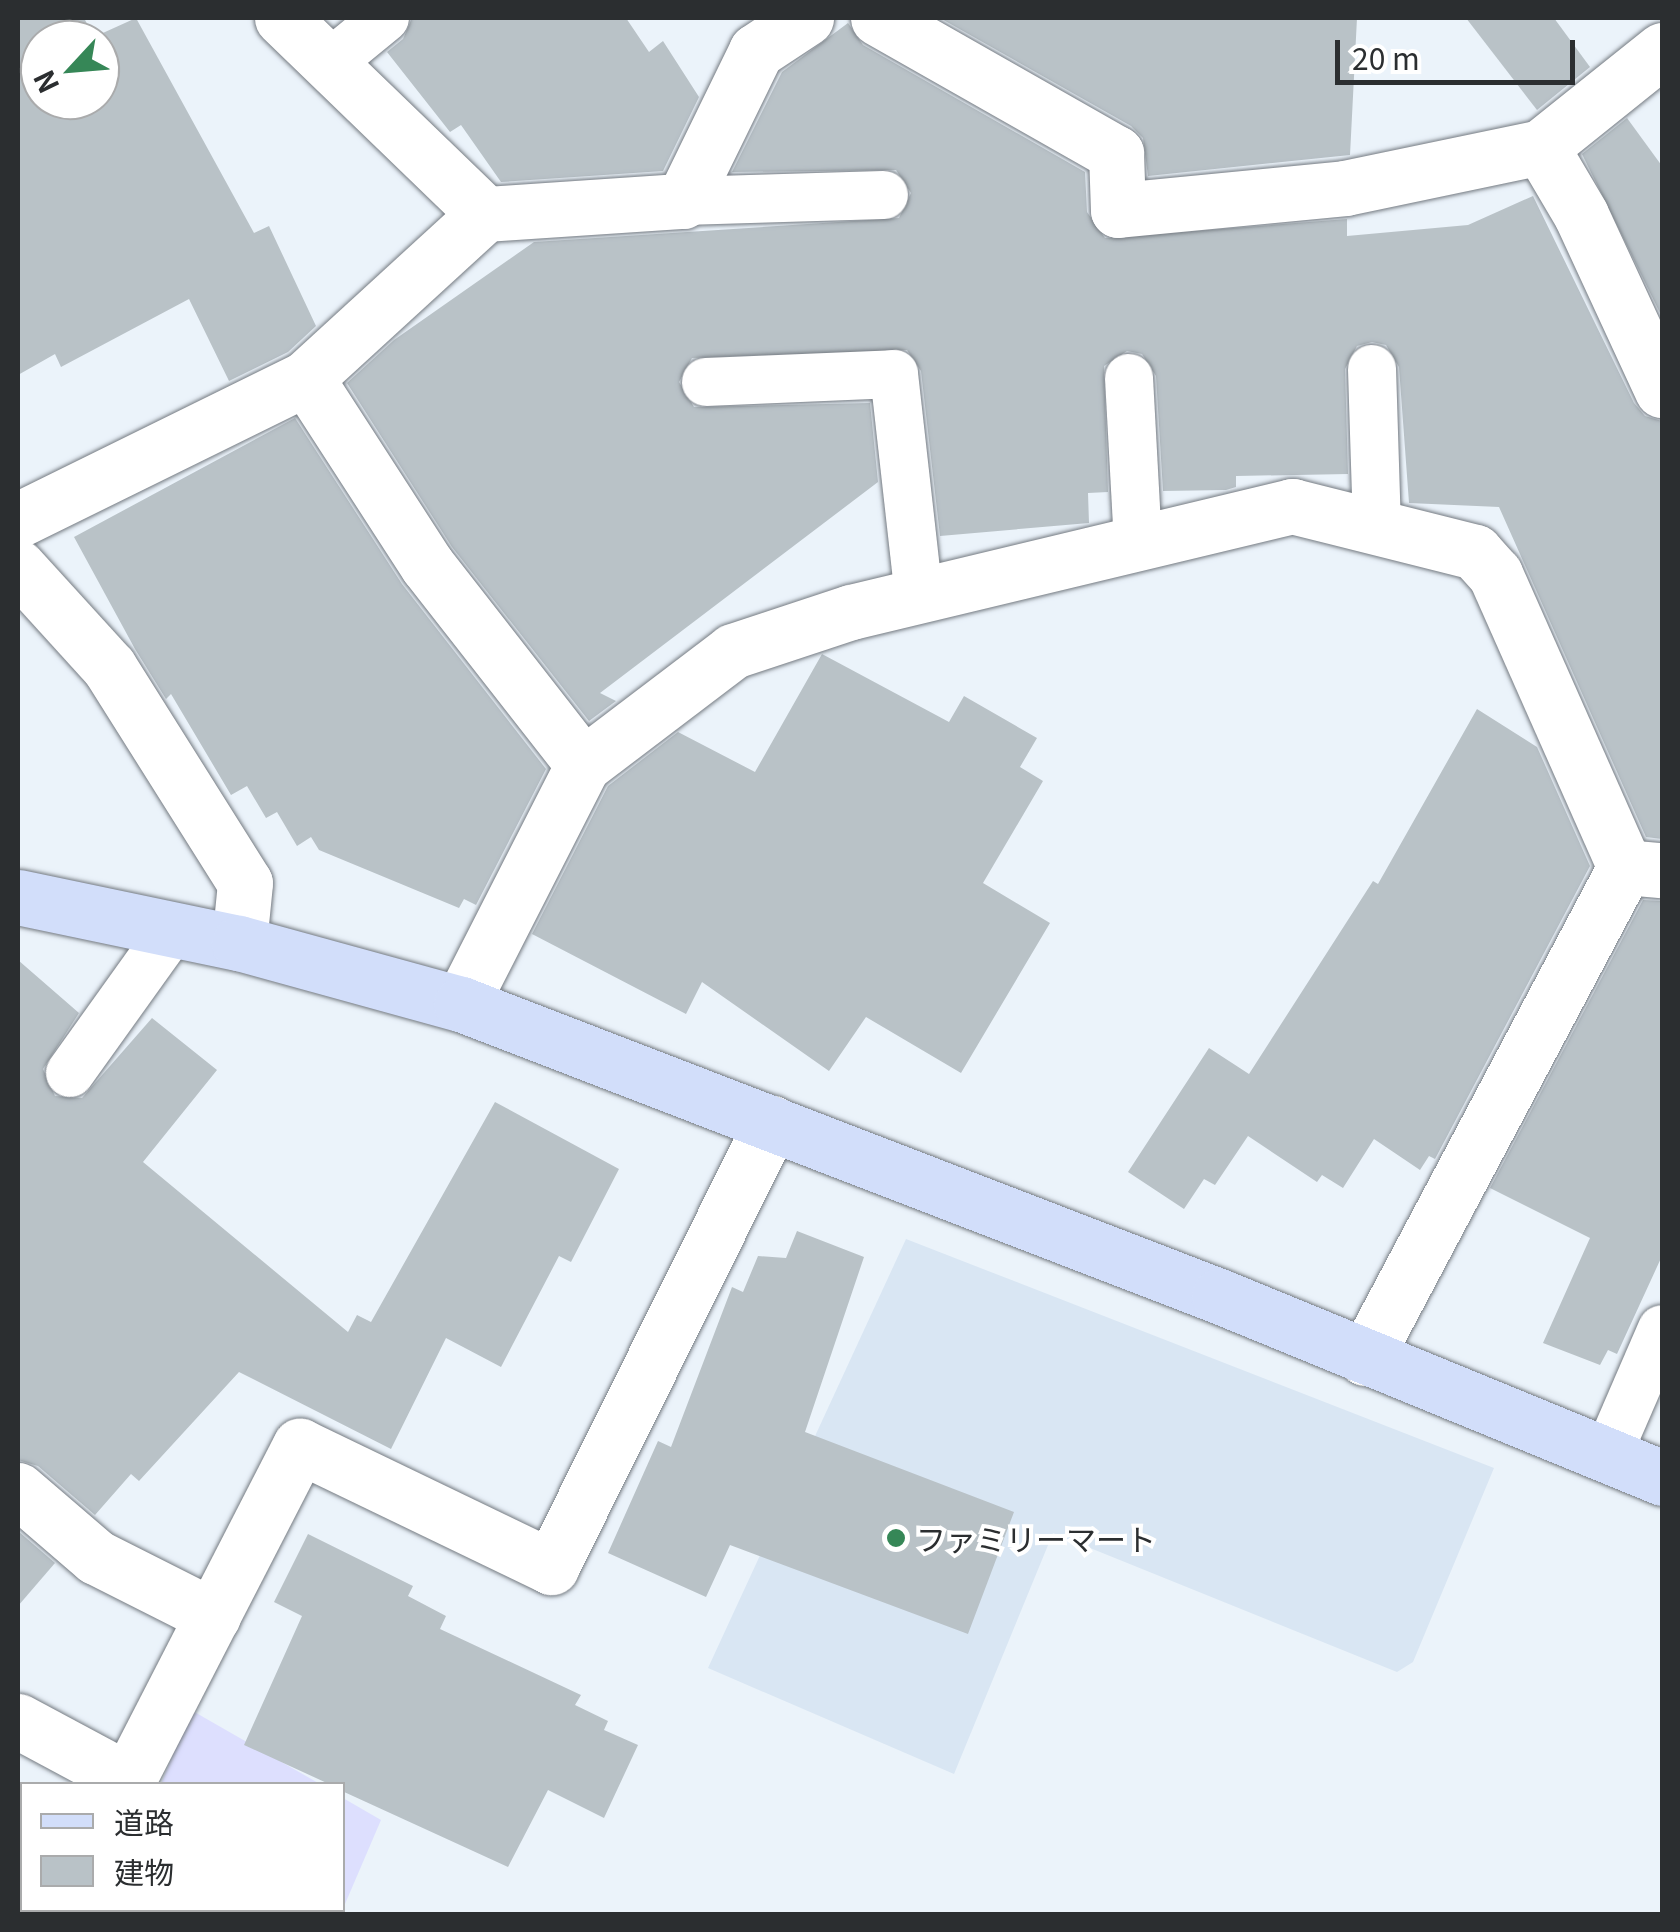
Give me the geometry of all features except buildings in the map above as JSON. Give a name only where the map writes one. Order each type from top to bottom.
[{"type":"street","points":[[282,18],[485,214]]},
{"type":"street","points":[[18,520],[306,378],[485,214],[683,201],[756,51],[806,18]]},
{"type":"street","points":[[878,18],[1116,153],[1118,210],[1345,188],[1541,147],[1662,50]]},
{"type":"street","points":[[1541,147],[1581,214],[1662,390]]},
{"type":"street","points":[[306,378],[427,565],[582,764]]},
{"type":"street","points":[[461,1004],[582,764],[733,651],[918,596],[1292,506],[1475,552],[1494,574],[1644,869],[1365,1358]]},
{"type":"street","points":[[18,567],[109,667],[244,884],[239,943]]},
{"type":"street","points":[[20,900],[239,943],[461,1004],[1662,1478]]},
{"type":"street","points":[[18,1721],[128,1780],[300,1446],[551,1567],[771,1124]]},
{"type":"street","points":[[18,1490],[96,1556],[213,1616]]},
{"type":"lane","points":[[330,63],[385,18]]},
{"type":"lane","points":[[683,201],[884,195]]},
{"type":"lane","points":[[1372,369],[1376,528]]},
{"type":"lane","points":[[706,382],[894,374],[918,596]]},
{"type":"lane","points":[[1130,378],[1138,543]]},
{"type":"lane","points":[[70,1072],[173,929]]},
{"type":"lane","points":[[1608,1456],[1662,1329]]},
{"type":"shaded area","points":[[906,1239],[1494,1468],[1413,1662],[1397,1672],[1053,1533],[954,1774],[708,1668]]},
{"type":"shaded area","points":[[191,1710],[317,1782],[162,1782]]},
{"type":"shaded area","points":[[345,1799],[381,1820],[345,1904]]},
{"type":"place","name":"ファミリーマート","points":[[896,1538]]}]
